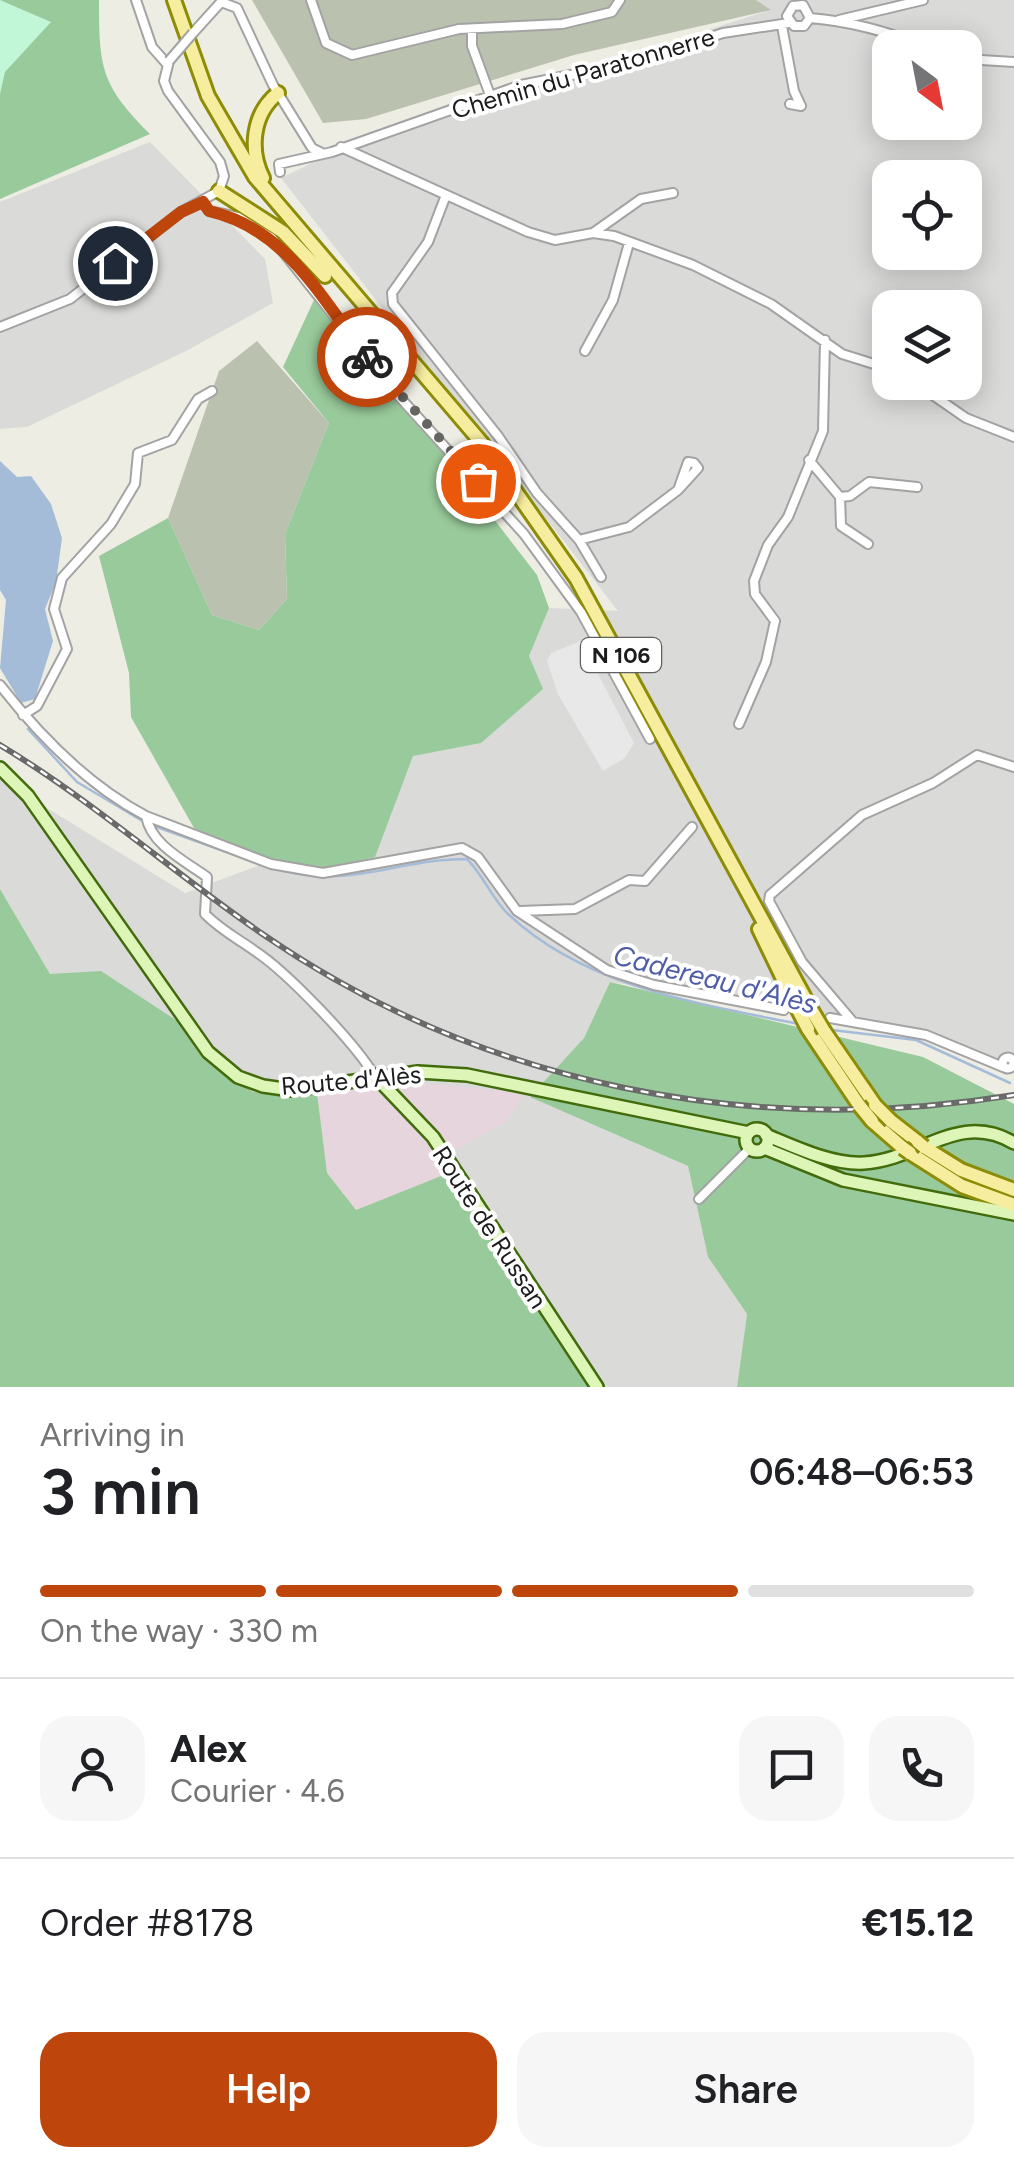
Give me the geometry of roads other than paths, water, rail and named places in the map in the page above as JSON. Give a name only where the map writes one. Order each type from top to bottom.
[{"type":"main road","name":"N 106","points":[[171,0],[221,122],[290,223],[428,378],[489,456],[586,594],[811,1009],[827,1025],[875,1104],[914,1148],[1014,1190]]},
{"type":"main road","name":"N 106","points":[[171,0],[194,78],[220,131],[262,196],[325,276],[489,456]]},
{"type":"main road","points":[[278,93],[268,103],[253,149],[260,171],[290,223]]},
{"type":"main road","points":[[220,191],[283,232],[325,276]]},
{"type":"main road","name":"Route d'Alès","points":[[0,768],[28,796],[222,1066],[246,1081],[291,1090],[374,1075],[467,1075],[732,1132],[748,1141]]},
{"type":"main road","name":"N 106","points":[[732,867],[790,1008],[859,1106],[872,1121],[962,1186],[1014,1205]]},
{"type":"main road","name":"Route de Russan","points":[[374,1075],[433,1137],[597,1387]]},
{"type":"main road","points":[[748,1141],[758,1130],[765,1142],[843,1180],[1014,1214]]},
{"type":"main road","points":[[748,1141],[860,1163],[960,1132],[985,1131],[1014,1143]]},
{"type":"street","points":[[136,0],[152,47],[168,62]]},
{"type":"street","points":[[311,0],[326,43],[345,54],[472,30],[587,20],[612,12],[620,0]]},
{"type":"street","points":[[839,20],[923,0]]},
{"type":"street","points":[[0,327],[70,299],[181,212],[220,191],[223,167],[168,92],[168,62],[221,1],[238,8],[246,18],[278,93],[312,148],[322,153]]},
{"type":"street","points":[[790,104],[801,106],[787,16],[797,3],[810,18]]},
{"type":"street","name":"Chemin du Paratonnerre","points":[[280,172],[279,164],[342,147],[490,95],[636,62],[723,34],[786,24],[799,28],[810,18],[839,20]]},
{"type":"street","points":[[839,20],[872,34]]},
{"type":"street","points":[[472,30],[490,95]]},
{"type":"street","points":[[982,60],[1014,62]]},
{"type":"street","points":[[342,147],[509,225],[556,240],[593,234],[694,264],[771,304],[842,354],[872,363]]},
{"type":"street","points":[[593,234],[641,199],[673,192]]},
{"type":"street","points":[[446,195],[428,242],[398,282],[393,304],[498,436],[537,493],[579,540],[601,577]]},
{"type":"street","points":[[203,202],[209,211],[238,217],[272,238],[394,391],[524,534],[581,612],[650,739]]},
{"type":"street","points":[[585,351],[613,300],[629,243]]},
{"type":"street","points":[[739,724],[774,640],[775,621],[755,594],[754,581],[768,545],[788,518],[823,432],[825,340]]},
{"type":"street","points":[[23,715],[38,706],[67,649],[54,609],[62,578],[119,511],[135,484],[138,453],[172,440],[198,399],[212,390]]},
{"type":"street","points":[[940,400],[966,418],[1013,435]]},
{"type":"street","points":[[809,460],[840,497],[841,526],[868,544]]},
{"type":"street","points":[[840,497],[850,496],[869,482],[917,487]]},
{"type":"street","points":[[579,540],[629,527],[678,490]]},
{"type":"street","points":[[0,685],[23,715],[111,793],[146,816],[272,864],[323,873],[462,848],[478,856],[517,911],[607,970],[654,985],[790,1008]]},
{"type":"street","points":[[853,1022],[802,962],[770,897],[862,815],[882,804],[933,783],[976,754],[1014,767]]},
{"type":"street","points":[[146,816],[148,827],[163,846],[208,877],[206,914],[226,936],[256,951],[270,964],[374,1075]]},
{"type":"street","points":[[517,911],[575,909],[629,880],[645,881],[692,826]]},
{"type":"street","points":[[827,1025],[853,1022],[926,1034],[1009,1062]]},
{"type":"street","points":[[699,1199],[748,1141]]},
{"type":"water","points":[[0,461],[17,477],[31,476],[51,504],[62,538],[56,582],[45,609],[53,641],[35,699],[21,703],[0,668],[6,600],[0,590]]},
{"type":"waterway","name":"Cadereau d'Alès","points":[[28,729],[77,782],[144,822]]},
{"type":"waterway","name":"Cadereau d'Alès","points":[[154,826],[265,866]]},
{"type":"waterway","name":"Cadereau d'Alès","points":[[273,868],[300,874],[348,875],[467,859],[508,914],[572,959],[645,989],[799,1024]]},
{"type":"waterway","name":"Cadereau d'Alès","points":[[832,1030],[916,1040],[1010,1083]]},
{"type":"railway","points":[[0,745],[68,790],[264,935],[349,987],[437,1030],[529,1063],[624,1088],[720,1103],[818,1109],[916,1107],[1014,1095]]}]
